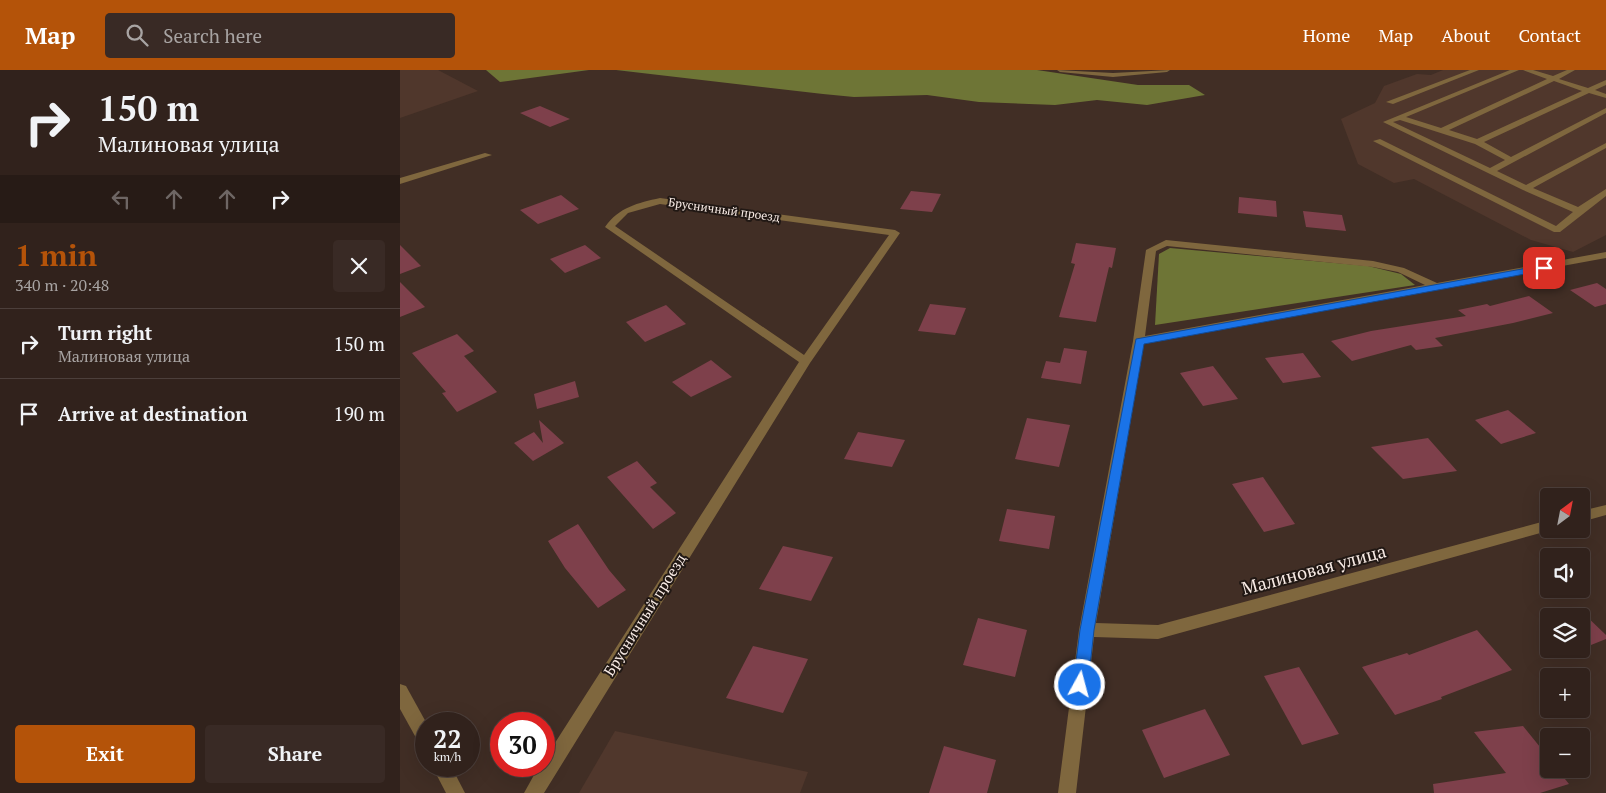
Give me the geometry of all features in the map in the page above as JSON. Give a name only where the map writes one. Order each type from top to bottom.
[{"type":"street","points":[[1060,70],[1114,75],[1168,70]]},
{"type":"street","points":[[1390,102],[1476,70]]},
{"type":"street","points":[[1516,70],[1387,122],[1579,211]]},
{"type":"street","points":[[1526,70],[1606,96]]},
{"type":"street","points":[[1441,131],[1551,78],[1572,70]]},
{"type":"street","points":[[1478,142],[1606,82]]},
{"type":"street","points":[[1491,171],[1606,110]]},
{"type":"street","points":[[1399,117],[1478,142],[1511,160]]},
{"type":"street","points":[[1439,147],[1457,136]]},
{"type":"street","points":[[1377,141],[1557,230],[1579,211],[1606,192]]},
{"type":"street","points":[[1526,188],[1606,145]]},
{"type":"street","points":[[400,181],[488,155]]},
{"type":"street","name":"Брусничный проезд","points":[[533,793],[805,360],[896,233],[660,201],[636,206],[616,217],[610,227],[805,360]]},
{"type":"street","points":[[1067,793],[1087,630],[1139,341],[1151,250],[1166,243],[1373,264],[1400,270],[1438,287]]},
{"type":"street","points":[[1139,341],[1606,256]]},
{"type":"street","points":[[1590,514],[1606,510]]},
{"type":"street","name":"Малиновая улица","points":[[1087,630],[1158,632],[1540,528]]},
{"type":"street","points":[[400,692],[415,719]]},
{"type":"street","points":[[447,777],[456,793]]},
{"type":"shaded area","points":[[400,70],[438,70],[478,91],[400,118]]},
{"type":"shaded area","points":[[1443,70],[1606,70],[1606,235],[1573,252],[1531,240],[1414,179],[1394,183],[1358,164],[1341,119],[1375,103],[1384,86],[1417,74],[1431,75]]},
{"type":"shaded area","points":[[615,731],[808,772],[800,793],[579,793]]},
{"type":"green space","points":[[486,70],[589,70],[500,82]]},
{"type":"green space","points":[[616,70],[1037,70],[1138,85],[1189,85],[1205,95],[1147,105],[1097,100],[1055,105],[979,102],[927,95],[854,97]]},
{"type":"green space","points":[[1170,248],[1368,266],[1401,274],[1415,285],[1155,325],[1159,254]]},
{"type":"building","points":[[540,106],[570,119],[550,127],[520,113]]},
{"type":"building","points":[[911,191],[941,194],[932,212],[900,209]]},
{"type":"building","points":[[561,195],[579,209],[538,224],[520,210]]},
{"type":"building","points":[[1239,197],[1276,201],[1277,217],[1238,213]]},
{"type":"building","points":[[1303,211],[1342,215],[1346,231],[1306,227]]},
{"type":"building","points":[[1076,243],[1116,248],[1112,268],[1109,267],[1096,322],[1059,317],[1075,264],[1071,263]]},
{"type":"building","points":[[400,245],[421,266],[400,274]]},
{"type":"building","points":[[585,245],[601,258],[565,273],[550,259]]},
{"type":"building","points":[[400,282],[425,307],[400,317]]},
{"type":"building","points":[[1597,283],[1606,289],[1606,304],[1595,307],[1570,290]]},
{"type":"building","points":[[1529,296],[1553,313],[1435,338],[1443,346],[1416,350],[1411,345],[1352,361],[1331,341],[1371,331],[1466,316],[1458,310],[1487,304],[1490,306]]},
{"type":"building","points":[[930,304],[966,308],[955,335],[918,331]]},
{"type":"building","points":[[666,305],[686,324],[645,342],[626,322]]},
{"type":"building","points":[[457,334],[474,351],[464,356],[497,392],[457,412],[442,393],[446,392],[412,353]]},
{"type":"building","points":[[1064,348],[1087,351],[1081,384],[1041,378],[1046,361],[1060,363]]},
{"type":"building","points":[[1303,353],[1321,377],[1283,383],[1265,358]]},
{"type":"building","points":[[711,360],[732,377],[691,397],[672,382]]},
{"type":"building","points":[[1213,366],[1238,399],[1203,406],[1180,373]]},
{"type":"building","points":[[575,381],[579,397],[537,409],[534,394]]},
{"type":"building","points":[[1508,410],[1536,433],[1501,444],[1475,420]]},
{"type":"building","points":[[1027,418],[1070,425],[1059,467],[1015,459]]},
{"type":"building","points":[[539,420],[564,443],[533,461],[514,443],[534,432],[543,443]]},
{"type":"building","points":[[858,432],[905,440],[892,467],[844,459]]},
{"type":"building","points":[[1428,438],[1457,471],[1403,479],[1371,447]]},
{"type":"building","points":[[637,461],[657,483],[650,487],[676,513],[653,529],[607,477]]},
{"type":"building","points":[[1263,477],[1295,524],[1264,532],[1232,484]]},
{"type":"building","points":[[1007,509],[1055,516],[1049,549],[999,541]]},
{"type":"building","points":[[578,524],[609,570],[626,590],[598,608],[565,568],[548,541]]},
{"type":"building","points":[[783,546],[833,557],[811,601],[759,589]]},
{"type":"building","points":[[978,618],[1027,630],[1015,677],[963,665]]},
{"type":"building","points":[[1590,620],[1606,635],[1606,639],[1590,645]]},
{"type":"building","points":[[1477,630],[1512,670],[1441,697],[1442,699],[1395,715],[1362,667],[1407,653],[1409,655]]},
{"type":"building","points":[[753,646],[808,659],[783,713],[726,698]]},
{"type":"building","points":[[1299,667],[1339,734],[1302,745],[1264,676]]},
{"type":"building","points":[[1205,709],[1230,755],[1164,778],[1142,730]]},
{"type":"building","points":[[1523,726],[1540,747],[1540,778],[1564,778],[1569,784],[1540,793],[1434,793],[1433,784],[1506,773],[1474,732]]},
{"type":"building","points":[[944,746],[996,760],[987,793],[929,793]]},
{"type":"route","points":[[1080,685],[1087,630],[1139,341],[1544,268]]}]
